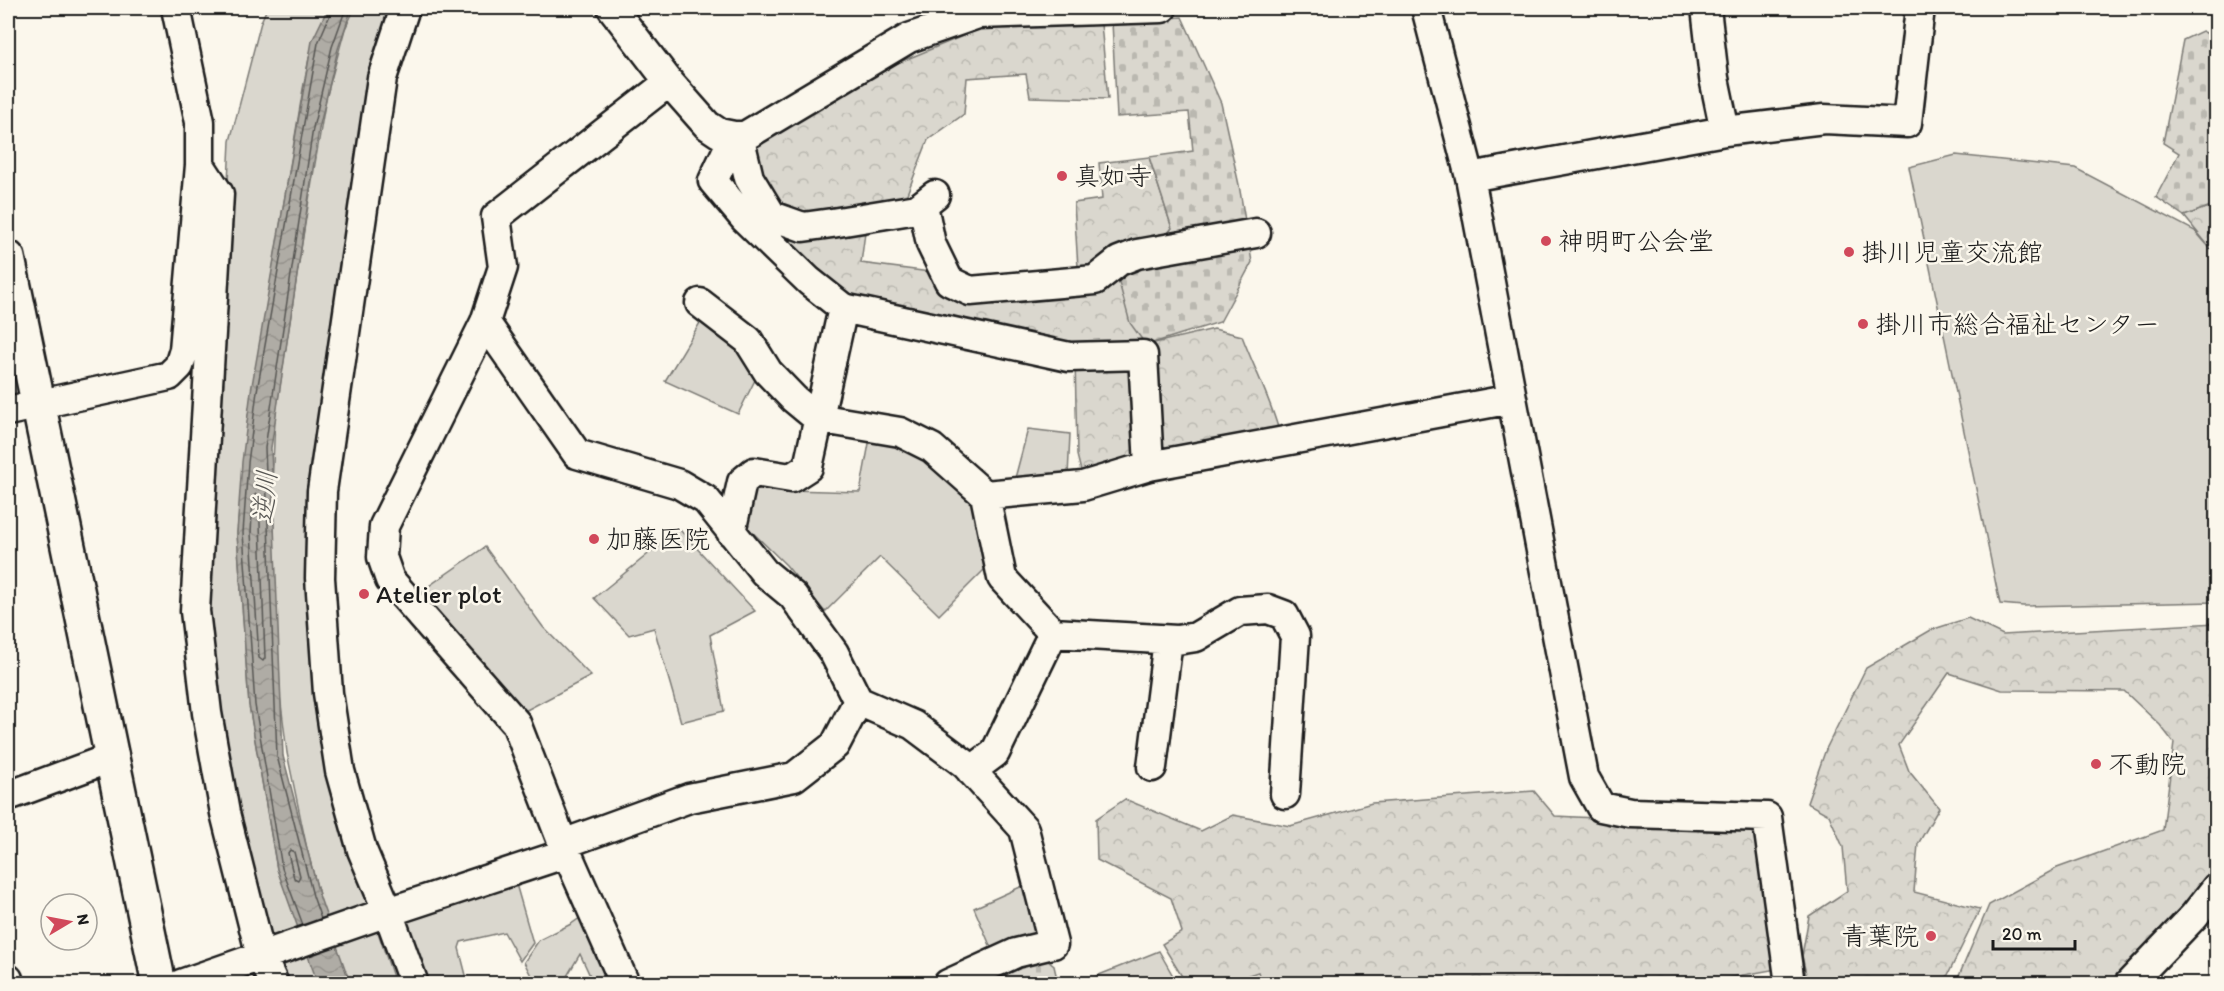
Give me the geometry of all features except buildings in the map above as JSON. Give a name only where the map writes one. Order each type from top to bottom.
[{"type":"street","points":[[23,407],[168,376],[179,366],[184,350],[200,165],[200,122],[176,8]]},
{"type":"street","points":[[405,8],[382,78],[322,491],[320,578],[328,693],[340,771],[382,914],[414,984]]},
{"type":"street","points":[[612,8],[669,82],[707,125],[719,133],[736,136],[745,136],[909,38],[978,11],[1162,8]]},
{"type":"street","points":[[1426,8],[1470,177],[1584,777],[1601,807],[1630,813],[1767,817],[1790,984]]},
{"type":"street","points":[[1706,8],[1714,78],[1725,131]]},
{"type":"street","points":[[1470,177],[1725,131],[1824,119],[1907,123],[1920,8]]},
{"type":"street","points":[[625,984],[565,848],[516,723],[390,580],[382,557],[384,526],[485,322],[503,267],[496,217],[669,82]]},
{"type":"street","points":[[736,136],[749,178],[771,216],[803,227],[917,209],[929,200],[931,244],[949,281],[970,291],[1095,280],[1119,261],[1137,254],[1256,233]]},
{"type":"street","points":[[736,136],[713,181],[745,219],[810,281],[843,308],[1069,357],[1143,355],[1149,466]]},
{"type":"street","points":[[200,165],[219,194],[195,611],[207,713],[225,813],[268,953],[274,984]]},
{"type":"street","points":[[8,258],[23,407],[113,758],[159,984]]},
{"type":"street","points":[[700,303],[748,340],[768,372],[794,399],[817,418],[900,432],[932,448],[985,495],[1002,578],[1053,633],[1177,640],[1196,637],[1240,611],[1268,609],[1284,615],[1295,636],[1285,794]]},
{"type":"street","points":[[731,532],[742,482],[754,472],[791,478],[808,467],[843,308]]},
{"type":"street","points":[[485,322],[577,454],[679,483],[706,500],[764,572],[793,596],[834,653],[858,701],[913,725],[965,764],[1024,829],[1053,944],[1016,953],[948,984]]},
{"type":"street","points":[[985,495],[1083,486],[1149,466],[1512,399]]},
{"type":"street","points":[[971,771],[994,753],[1053,633]]},
{"type":"street","points":[[1152,767],[1168,640]]},
{"type":"street","points":[[181,984],[565,848],[689,798],[794,777],[835,745],[858,701]]},
{"type":"street","points":[[8,796],[113,758]]},
{"type":"street","points":[[2129,984],[2194,916],[2217,888]]},
{"type":"street","points":[[8,978],[9,984]]},
{"type":"green space","points":[[267,8],[328,8],[310,53],[303,89],[248,416],[237,533],[249,705],[277,869],[321,983],[284,983],[263,935],[223,754],[207,621],[230,141],[261,22]]},
{"type":"green space","points":[[355,8],[396,8],[330,356],[333,797],[395,983],[352,983],[335,956],[307,849],[287,753],[280,695],[277,620],[269,576],[274,532],[272,487],[275,419],[326,98],[345,29]]},
{"type":"green space","points":[[1182,17],[1221,103],[1239,185],[1252,262],[1220,322],[1146,345],[1130,323],[1117,275],[1162,241],[1172,228],[1149,157],[1193,151],[1189,112],[1117,117],[1112,22]]},
{"type":"green space","points":[[1101,24],[1108,99],[1030,97],[1026,74],[967,78],[964,114],[928,140],[907,194],[917,209],[866,225],[861,263],[930,272],[970,291],[1078,268],[1074,203],[1102,199],[1099,163],[1149,157],[1172,228],[1162,241],[1146,345],[1214,329],[1242,336],[1267,395],[1279,431],[1102,472],[1081,471],[1077,455],[1075,358],[848,303],[733,187],[738,159],[757,137],[866,76],[987,26]]},
{"type":"green space","points":[[2202,31],[2216,38],[2216,204],[2184,216],[2156,197],[2179,153],[2163,143],[2183,40]]},
{"type":"green space","points":[[1956,155],[2075,168],[2195,231],[2216,255],[2216,602],[2023,606],[2000,604],[1909,167]]},
{"type":"green space","points":[[2216,204],[2216,255],[2184,216]]},
{"type":"green space","points":[[704,316],[742,344],[759,372],[738,414],[665,381]]},
{"type":"green space","points":[[1028,429],[1070,434],[1068,476],[1014,482]]},
{"type":"green space","points":[[870,438],[920,442],[981,500],[986,568],[939,615],[880,557],[825,612],[786,565],[747,527],[751,486],[790,490],[860,492]]},
{"type":"green space","points":[[679,529],[755,611],[710,635],[724,711],[681,722],[654,628],[629,635],[594,598]]},
{"type":"green space","points":[[485,547],[543,627],[591,676],[521,713],[419,593]]},
{"type":"green space","points":[[1968,618],[2003,635],[2216,623],[2216,877],[2155,945],[2112,983],[1956,983],[1989,905],[2057,868],[2163,830],[2174,743],[2160,725],[2124,691],[2002,690],[1949,673],[1899,745],[1909,771],[1939,808],[1918,844],[1914,892],[1980,909],[1944,983],[1808,983],[1802,956],[1809,916],[1847,891],[1843,847],[1829,815],[1807,803],[1826,749],[1866,668],[1931,630]]},
{"type":"green space","points":[[1534,791],[1555,816],[1760,826],[1777,969],[1722,979],[1722,984],[1263,984],[1258,972],[1225,983],[1186,983],[1162,944],[1182,932],[1171,898],[1097,860],[1096,819],[1125,799],[1201,831],[1233,815],[1290,826],[1372,803]]},
{"type":"green space","points":[[514,877],[533,943],[520,961],[504,932],[461,942],[459,948],[468,983],[426,983],[398,918]]},
{"type":"green space","points":[[1027,884],[1041,929],[1027,945],[995,957],[974,908]]},
{"type":"green space","points":[[587,913],[619,983],[587,983],[591,978],[580,954],[563,983],[535,983],[524,962],[539,940]]},
{"type":"green space","points":[[1159,951],[1177,983],[1079,983]]},
{"type":"green space","points":[[1042,956],[1054,966],[1058,983],[999,983],[996,974]]},
{"type":"water","name":"逆川","points":[[328,8],[352,8],[338,49],[319,129],[271,448],[283,756],[319,895],[350,983],[318,984],[277,869],[249,705],[237,533],[242,462],[251,391],[312,41]]},
{"type":"place","name":"真如寺","points":[[1062,176]]},
{"type":"place","name":"神明町公会堂","points":[[1546,241]]},
{"type":"place","name":"掛川児童交流館","points":[[1849,252]]},
{"type":"place","name":"掛川市総合福祉センター","points":[[1863,324]]},
{"type":"place","name":"加藤医院","points":[[594,539]]},
{"type":"place","name":"Atelier plot","points":[[364,594]]},
{"type":"place","name":"不動院","points":[[2096,764]]},
{"type":"place","name":"青葉院","points":[[1931,936]]}]
